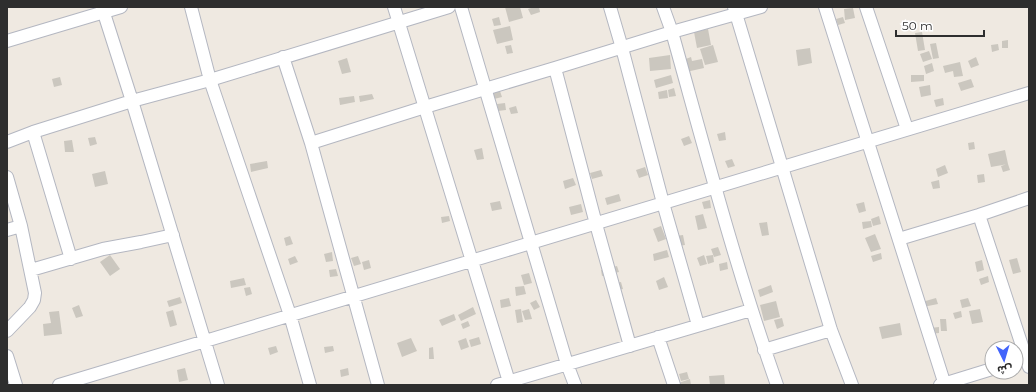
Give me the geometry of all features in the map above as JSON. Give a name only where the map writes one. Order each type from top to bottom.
[{"type":"street","points":[[7,41],[103,10],[121,7]]},
{"type":"street","points":[[191,7],[210,80],[290,316],[310,385]]},
{"type":"street","points":[[394,7],[472,261],[505,384],[751,310]]},
{"type":"street","points":[[7,142],[33,132],[132,101],[210,80],[450,7]]},
{"type":"street","points":[[461,7],[575,385]]},
{"type":"street","points":[[610,7],[663,204],[698,326]]},
{"type":"street","points":[[663,7],[672,32],[715,188],[751,310],[777,385]]},
{"type":"street","points":[[311,144],[424,107],[622,48],[735,10],[761,7]]},
{"type":"street","points":[[825,7],[899,240],[943,385],[984,372]]},
{"type":"street","points":[[866,7],[907,129]]},
{"type":"street","points":[[103,10],[218,385]]},
{"type":"street","points":[[735,10],[831,330],[852,385]]},
{"type":"street","points":[[283,57],[311,144],[378,385]]},
{"type":"street","points":[[555,68],[630,346]]},
{"type":"street","points":[[59,385],[1029,93]]},
{"type":"street","points":[[33,132],[71,259]]},
{"type":"street","points":[[7,177],[21,226],[35,293],[34,300],[30,307],[7,331]]},
{"type":"street","points":[[899,240],[1029,198]]},
{"type":"street","points":[[979,215],[1025,362]]},
{"type":"street","points":[[7,230],[21,226]]},
{"type":"street","points":[[31,270],[104,249],[173,235]]},
{"type":"street","points":[[764,350],[831,330]]},
{"type":"street","points":[[658,337],[674,385]]},
{"type":"street","points":[[7,356],[16,385]]},
{"type":"building","points":[[505,7],[520,7],[523,18],[509,22]]},
{"type":"building","points":[[539,7],[540,12],[531,15],[528,9]]},
{"type":"building","points":[[853,8],[855,18],[845,20],[844,9]]},
{"type":"building","points":[[499,17],[501,25],[494,26],[492,19]]},
{"type":"building","points":[[843,17],[845,23],[838,25],[836,19]]},
{"type":"building","points":[[510,26],[513,40],[497,44],[493,30]]},
{"type":"building","points":[[708,29],[711,45],[697,48],[694,32]]},
{"type":"building","points":[[922,32],[925,50],[918,51],[915,33]]},
{"type":"building","points":[[1008,40],[1008,48],[1002,48],[1002,41]]},
{"type":"building","points":[[936,43],[939,58],[933,59],[930,44]]},
{"type":"building","points":[[998,44],[999,50],[992,52],[991,45]]},
{"type":"building","points":[[511,45],[513,53],[507,54],[505,46]]},
{"type":"building","points":[[713,45],[718,62],[705,65],[700,49]]},
{"type":"building","points":[[810,48],[812,63],[798,66],[796,50]]},
{"type":"building","points":[[929,51],[932,59],[923,62],[920,54]]},
{"type":"building","points":[[670,55],[671,69],[650,71],[649,58]]},
{"type":"building","points":[[691,57],[692,61],[702,59],[704,68],[686,72],[683,60]]},
{"type":"building","points":[[976,57],[979,65],[971,68],[968,61]]},
{"type":"building","points":[[347,58],[351,72],[342,74],[338,61]]},
{"type":"building","points":[[960,62],[963,76],[954,77],[953,71],[945,73],[943,66]]},
{"type":"building","points":[[932,63],[934,71],[926,74],[924,66]]},
{"type":"building","points":[[671,75],[673,83],[656,88],[654,80]]},
{"type":"building","points":[[911,75],[924,75],[924,81],[911,82]]},
{"type":"building","points":[[60,77],[62,85],[54,87],[52,79]]},
{"type":"building","points":[[971,79],[974,87],[961,91],[958,83]]},
{"type":"building","points":[[930,85],[931,95],[921,97],[919,87]]},
{"type":"building","points":[[674,88],[676,96],[669,97],[668,90]]},
{"type":"building","points":[[667,90],[668,98],[659,99],[658,92]]},
{"type":"building","points":[[500,91],[502,97],[494,99],[493,93]]},
{"type":"building","points":[[372,94],[374,99],[360,102],[359,96]]},
{"type":"building","points":[[354,96],[355,102],[340,105],[339,98]]},
{"type":"building","points":[[943,98],[944,105],[936,107],[934,100]]},
{"type":"building","points":[[505,103],[506,110],[498,111],[497,104]]},
{"type":"building","points":[[516,106],[518,113],[511,114],[509,108]]},
{"type":"building","points":[[725,132],[726,140],[719,141],[717,134]]},
{"type":"building","points":[[689,136],[692,143],[684,146],[681,139]]},
{"type":"building","points":[[95,137],[97,144],[90,146],[88,138]]},
{"type":"building","points":[[72,140],[74,152],[65,152],[64,141]]},
{"type":"building","points":[[974,142],[975,149],[969,150],[968,143]]},
{"type":"building","points":[[482,148],[484,159],[477,160],[474,150]]},
{"type":"building","points":[[1005,150],[1008,164],[991,167],[988,154]]},
{"type":"building","points":[[732,159],[735,166],[728,168],[725,161]]},
{"type":"building","points":[[267,161],[268,168],[251,172],[250,164]]},
{"type":"building","points":[[1008,164],[1010,170],[1003,172],[1001,166]]},
{"type":"building","points":[[945,165],[948,173],[938,177],[936,169]]},
{"type":"building","points":[[645,167],[648,175],[639,178],[636,170]]},
{"type":"building","points":[[601,170],[603,176],[592,179],[590,173]]},
{"type":"building","points":[[105,171],[108,184],[95,187],[92,174]]},
{"type":"building","points":[[984,174],[985,182],[978,183],[977,175]]},
{"type":"building","points":[[573,178],[576,185],[565,189],[563,181]]},
{"type":"building","points":[[939,180],[940,188],[933,189],[931,182]]},
{"type":"building","points":[[619,194],[621,201],[607,205],[605,198]]},
{"type":"building","points":[[710,200],[711,208],[704,209],[702,202]]},
{"type":"building","points":[[500,201],[502,209],[492,211],[490,203]]},
{"type":"building","points":[[864,202],[866,211],[859,213],[856,204]]},
{"type":"building","points":[[581,204],[583,212],[571,215],[569,207]]},
{"type":"building","points":[[703,214],[707,228],[698,230],[695,216]]},
{"type":"building","points":[[449,216],[450,221],[442,223],[441,217]]},
{"type":"building","points":[[879,216],[881,224],[873,226],[871,219]]},
{"type":"building","points":[[871,221],[872,227],[863,229],[862,222]]},
{"type":"building","points":[[767,222],[769,235],[762,236],[759,223]]},
{"type":"building","points":[[661,226],[666,239],[658,242],[653,229]]},
{"type":"building","points":[[875,234],[881,249],[871,252],[865,238]]},
{"type":"building","points":[[683,235],[685,245],[678,246],[676,236]]},
{"type":"building","points":[[290,236],[293,244],[286,246],[284,238]]},
{"type":"building","points":[[718,247],[721,255],[714,257],[711,249]]},
{"type":"building","points":[[667,250],[669,257],[654,261],[653,254]]},
{"type":"building","points":[[332,252],[333,261],[326,262],[324,254]]},
{"type":"building","points":[[881,253],[882,259],[873,262],[871,256]]},
{"type":"building","points":[[110,255],[120,269],[110,276],[100,262]]},
{"type":"building","points":[[704,255],[707,264],[700,266],[697,258]]},
{"type":"building","points":[[713,255],[714,262],[708,264],[706,256]]},
{"type":"building","points":[[295,256],[298,262],[290,265],[288,259]]},
{"type":"building","points":[[358,256],[361,264],[354,266],[351,258]]},
{"type":"building","points":[[1017,258],[1021,272],[1013,274],[1009,260]]},
{"type":"building","points":[[369,260],[371,268],[364,270],[362,262]]},
{"type":"building","points":[[982,260],[984,270],[977,272],[975,262]]},
{"type":"building","points":[[727,262],[728,269],[720,271],[719,264]]},
{"type":"building","points":[[617,266],[619,272],[602,276],[601,270]]},
{"type":"building","points":[[336,269],[338,276],[330,277],[329,270]]},
{"type":"building","points":[[529,273],[532,283],[524,285],[521,275]]},
{"type":"building","points":[[988,276],[989,282],[981,285],[979,279]]},
{"type":"building","points":[[664,277],[668,287],[659,290],[656,281]]},
{"type":"building","points":[[244,278],[246,285],[231,288],[230,281]]},
{"type":"building","points":[[621,282],[623,289],[617,290],[615,283]]},
{"type":"building","points":[[771,285],[773,292],[760,297],[758,290]]},
{"type":"building","points":[[524,286],[526,294],[516,296],[515,287]]},
{"type":"building","points":[[250,287],[252,294],[246,296],[244,288]]},
{"type":"building","points":[[180,297],[182,303],[169,307],[167,301]]},
{"type":"building","points":[[509,298],[511,306],[501,308],[500,300]]},
{"type":"building","points":[[936,298],[938,304],[923,307],[922,302]]},
{"type":"building","points":[[968,298],[971,306],[962,308],[960,300]]},
{"type":"building","points":[[536,300],[540,307],[534,310],[530,303]]},
{"type":"building","points":[[776,301],[780,317],[764,321],[760,305]]},
{"type":"building","points":[[79,305],[83,316],[76,318],[72,308]]},
{"type":"building","points":[[473,307],[476,314],[461,321],[458,315]]},
{"type":"building","points":[[521,309],[523,322],[517,323],[515,310]]},
{"type":"building","points":[[529,309],[532,319],[525,320],[522,311]]},
{"type":"building","points":[[980,309],[983,322],[972,324],[969,311]]},
{"type":"building","points":[[173,310],[177,325],[170,327],[166,312]]},
{"type":"building","points":[[59,311],[62,334],[44,336],[43,324],[51,323],[49,312]]},
{"type":"building","points":[[961,311],[962,317],[955,319],[953,313]]},
{"type":"building","points":[[454,314],[456,320],[442,326],[439,320]]},
{"type":"building","points":[[782,318],[784,326],[777,329],[774,320]]},
{"type":"building","points":[[940,319],[946,319],[947,331],[941,331]]},
{"type":"building","points":[[468,321],[470,326],[463,329],[461,324]]},
{"type":"building","points":[[900,323],[902,335],[882,339],[879,327]]},
{"type":"building","points":[[939,327],[939,333],[930,334],[930,328]]},
{"type":"building","points":[[479,337],[481,344],[471,347],[469,340]]},
{"type":"building","points":[[411,338],[417,351],[402,357],[397,343]]},
{"type":"building","points":[[466,338],[469,347],[461,350],[458,341]]},
{"type":"building","points":[[276,346],[278,352],[270,355],[268,348]]},
{"type":"building","points":[[333,346],[334,351],[325,353],[324,347]]},
{"type":"building","points":[[433,347],[434,359],[429,359],[429,348]]},
{"type":"building","points":[[185,368],[188,380],[179,382],[177,370]]},
{"type":"building","points":[[348,368],[349,375],[341,377],[340,370]]},
{"type":"building","points":[[687,372],[689,379],[681,381],[679,374]]},
{"type":"building","points":[[724,375],[725,385],[710,385],[709,376]]},
{"type":"building","points":[[690,379],[691,385],[673,385]]}]
